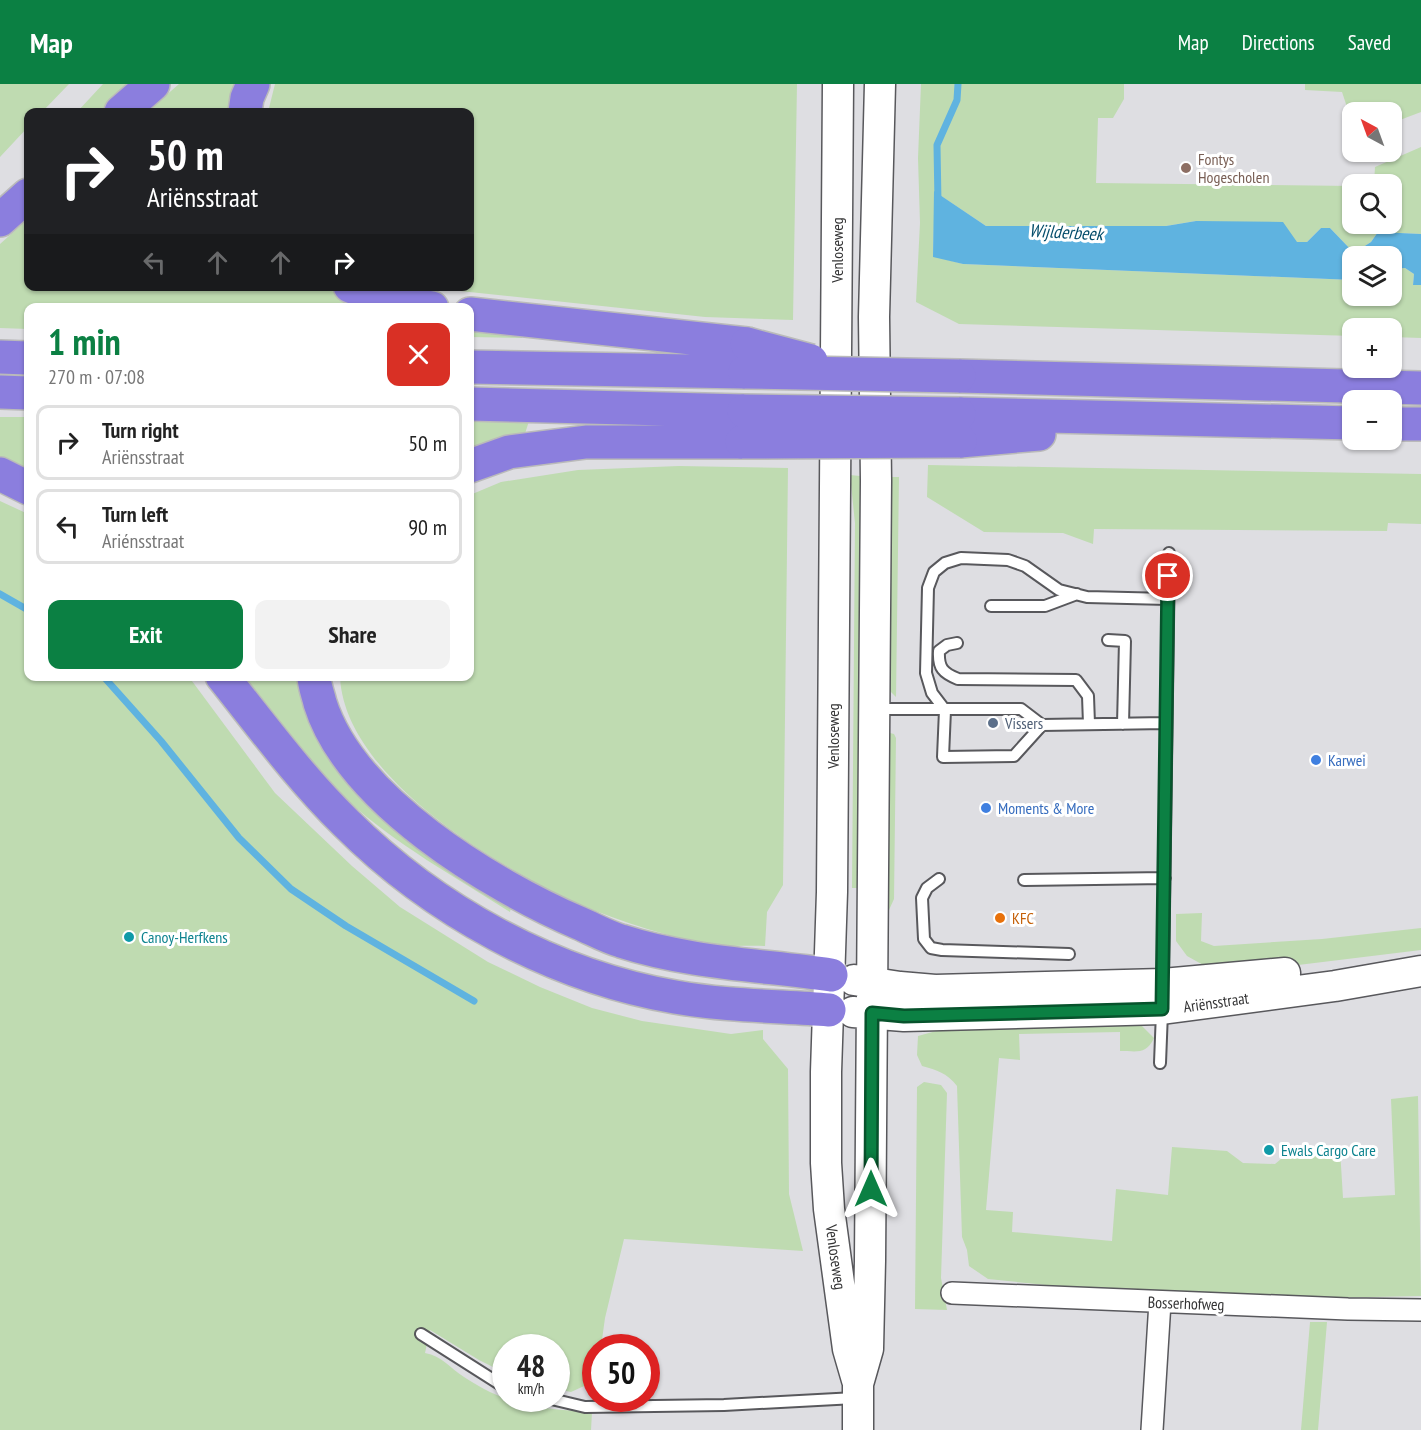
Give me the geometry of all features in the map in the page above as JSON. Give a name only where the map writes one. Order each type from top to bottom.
[{"type":"highway","points":[[126,108],[153,84]]},
{"type":"highway","points":[[246,108],[253,84]]},
{"type":"highway","points":[[0,220],[24,199]]},
{"type":"highway","points":[[362,291],[382,299],[404,303]]},
{"type":"highway","points":[[474,315],[860,374],[1421,388]]},
{"type":"highway","points":[[0,357],[24,358]]},
{"type":"highway","points":[[474,367],[746,358]]},
{"type":"highway","points":[[0,392],[24,393]]},
{"type":"highway","points":[[474,404],[743,426],[959,427],[1203,419],[1342,423]]},
{"type":"highway","points":[[1402,424],[1421,424]]},
{"type":"highway","points":[[474,465],[509,452],[743,426]]},
{"type":"highway","points":[[0,474],[24,486]]},
{"type":"highway","points":[[226,681],[303,777],[346,823],[392,865],[442,902],[498,934],[554,961],[603,979],[675,997],[736,1004],[829,1010]]},
{"type":"highway","points":[[315,681],[331,732],[352,763],[414,823],[450,852],[501,884],[562,916],[620,941],[703,961],[831,975]]},
{"type":"main road","name":"Venloseweg","points":[[838,84],[831,975],[826,1152],[829,1209],[848,1349],[858,1391],[858,1430]]},
{"type":"main road","name":"Venloseweg","points":[[858,1391],[868,1349],[870,1261],[876,481],[874,317],[880,84]]},
{"type":"main road","name":"Ariënsstraat","points":[[1163,997],[1421,957]]},
{"type":"main road","name":"Ariënsstraat","points":[[831,975],[873,983],[936,1002],[1163,997],[1335,986],[1421,971]]},
{"type":"main road","name":"Ariënsstraat","points":[[829,1010],[904,1016],[936,1002]]},
{"type":"street","name":"Bosserhofweg","points":[[951,1293],[1421,1310]]},
{"type":"street","points":[[1152,1430],[1160,1302]]},
{"type":"lane","points":[[1160,1063],[1163,997],[1169,553]]},
{"type":"lane","points":[[1042,725],[1014,756],[943,757],[945,710],[932,693],[926,672],[928,588],[934,572],[945,563],[961,558],[1008,560],[1025,566],[1059,590],[1087,597],[1168,599]]},
{"type":"lane","points":[[991,606],[1045,606],[1077,594]]},
{"type":"lane","points":[[1108,640],[1125,640],[1123,724]]},
{"type":"lane","points":[[957,643],[947,645],[939,651],[938,664],[945,674],[958,679],[1076,680],[1088,696],[1089,724]]},
{"type":"lane","points":[[875,709],[1021,709],[1042,725],[1166,723]]},
{"type":"lane","points":[[1024,880],[1164,878]]},
{"type":"lane","points":[[939,879],[927,888],[922,898],[924,939],[931,948],[942,951],[1069,954]]},
{"type":"lane","points":[[421,1334],[492,1379]]},
{"type":"lane","points":[[570,1403],[585,1407],[724,1405],[858,1391]]},
{"type":"green space","points":[[0,84],[69,84],[46,108],[24,108],[24,131],[0,157]]},
{"type":"green space","points":[[103,84],[136,84],[109,108],[81,108]]},
{"type":"green space","points":[[179,84],[240,84],[236,108],[152,108]]},
{"type":"green space","points":[[275,84],[797,84],[793,320],[705,317],[460,291],[474,291],[474,108],[269,108]]},
{"type":"green space","points":[[921,84],[1124,84],[1124,99],[1113,118],[1098,118],[1096,183],[1342,186],[1342,234],[1377,234],[1365,246],[1347,246],[1330,228],[1321,228],[1307,242],[1297,242],[1196,221],[1166,226],[986,226],[935,192],[933,256],[963,264],[1342,280],[1342,306],[1402,306],[1402,268],[1405,268],[1414,274],[1413,285],[1421,285],[1421,338],[1402,337],[1402,318],[1342,318],[1342,336],[959,324],[916,302],[920,223],[918,158]]},
{"type":"green space","points":[[1305,84],[1421,84],[1421,112],[1402,119],[1402,102],[1345,102],[1342,92],[1305,90]]},
{"type":"green space","points":[[1421,147],[1421,234],[1402,233],[1402,174],[1375,174],[1375,167],[1386,162],[1402,162],[1402,155]]},
{"type":"green space","points":[[24,223],[24,291],[332,291],[360,303],[24,303],[24,329],[0,328],[0,244]]},
{"type":"green space","points":[[474,323],[522,328],[522,338],[474,337]]},
{"type":"green space","points":[[0,417],[24,417],[24,478],[0,466]]},
{"type":"green space","points":[[474,421],[529,421],[523,440],[474,453]]},
{"type":"green space","points":[[928,465],[1421,474],[1421,524],[1388,523],[1387,531],[1094,529],[1093,544],[1063,533],[984,532],[927,497]]},
{"type":"green space","points":[[679,466],[788,468],[783,885],[767,912],[765,946],[709,945],[684,939],[612,917],[541,886],[467,841],[408,794],[382,767],[361,739],[346,708],[341,681],[474,681],[474,493],[501,482],[578,470]]},
{"type":"green space","points":[[850,475],[860,476],[864,522],[861,888],[852,888],[855,523]]},
{"type":"green space","points":[[889,477],[899,477],[896,697],[889,687]]},
{"type":"green space","points":[[0,501],[24,512],[24,681],[192,681],[275,793],[352,866],[400,907],[488,962],[540,987],[592,1008],[642,1021],[731,1034],[763,1030],[763,1039],[788,1069],[789,1194],[803,1251],[624,1239],[603,1334],[582,1334],[582,1387],[571,1392],[570,1334],[492,1334],[492,1366],[430,1330],[425,1353],[441,1360],[464,1377],[492,1393],[492,1412],[592,1412],[591,1430],[0,1430]]},
{"type":"green space","points":[[238,681],[304,681],[306,696],[511,907],[510,912],[406,846],[367,817],[303,757]]},
{"type":"green space","points":[[890,733],[896,738],[894,899],[889,910],[886,909],[888,736]]},
{"type":"green space","points":[[1202,913],[1201,941],[1214,946],[1322,939],[1421,928],[1421,950],[1290,966],[1205,966],[1187,956],[1176,941],[1176,914]]},
{"type":"green space","points":[[1140,1024],[1154,1038],[1148,1047],[1140,1051],[1120,1051],[1120,1032],[1019,1034],[1020,1060],[999,1058],[986,1210],[1013,1212],[1012,1232],[1112,1241],[1116,1189],[1168,1195],[1172,1147],[1227,1151],[1243,1163],[1275,1164],[1287,1154],[1340,1149],[1343,1198],[1395,1195],[1391,1099],[1418,1096],[1421,1296],[1324,1298],[1056,1286],[988,1279],[969,1266],[967,1250],[962,1237],[957,1086],[941,1073],[922,1066],[917,1055],[918,1036],[947,1028]]},
{"type":"green space","points":[[924,1082],[941,1085],[947,1093],[941,1278],[947,1310],[915,1309],[917,1087]]},
{"type":"green space","points":[[1310,1322],[1327,1322],[1318,1430],[1301,1430]]},
{"type":"water","points":[[934,191],[986,226],[1166,226],[1196,221],[1283,222],[1297,242],[1307,242],[1321,228],[1330,228],[1347,246],[1342,246],[1342,280],[963,264],[933,257]]},
{"type":"water","points":[[1377,234],[1421,234],[1421,285],[1413,285],[1414,274],[1402,268],[1402,246],[1365,246]]},
{"type":"waterway","name":"Wijlderbeek","points":[[938,203],[937,145],[957,100],[958,84]]},
{"type":"waterway","points":[[0,594],[24,608]]},
{"type":"waterway","points":[[107,681],[161,741],[239,838],[291,889],[346,926],[474,1001]]},
{"type":"place","name":"Fontys Hogescholen","points":[[1186,168]]},
{"type":"place","name":"Vissers","points":[[993,723]]},
{"type":"place","name":"Karwei","points":[[1316,760]]},
{"type":"place","name":"Moments & More","points":[[986,808]]},
{"type":"place","name":"KFC","points":[[1000,918]]},
{"type":"place","name":"Canoy-Herfkens","points":[[129,937]]},
{"type":"place","name":"Ewals Cargo Care","points":[[1269,1150]]},
{"type":"route","points":[[871,1189],[872,1013],[904,1016],[1162,1009],[1168,576]]}]
